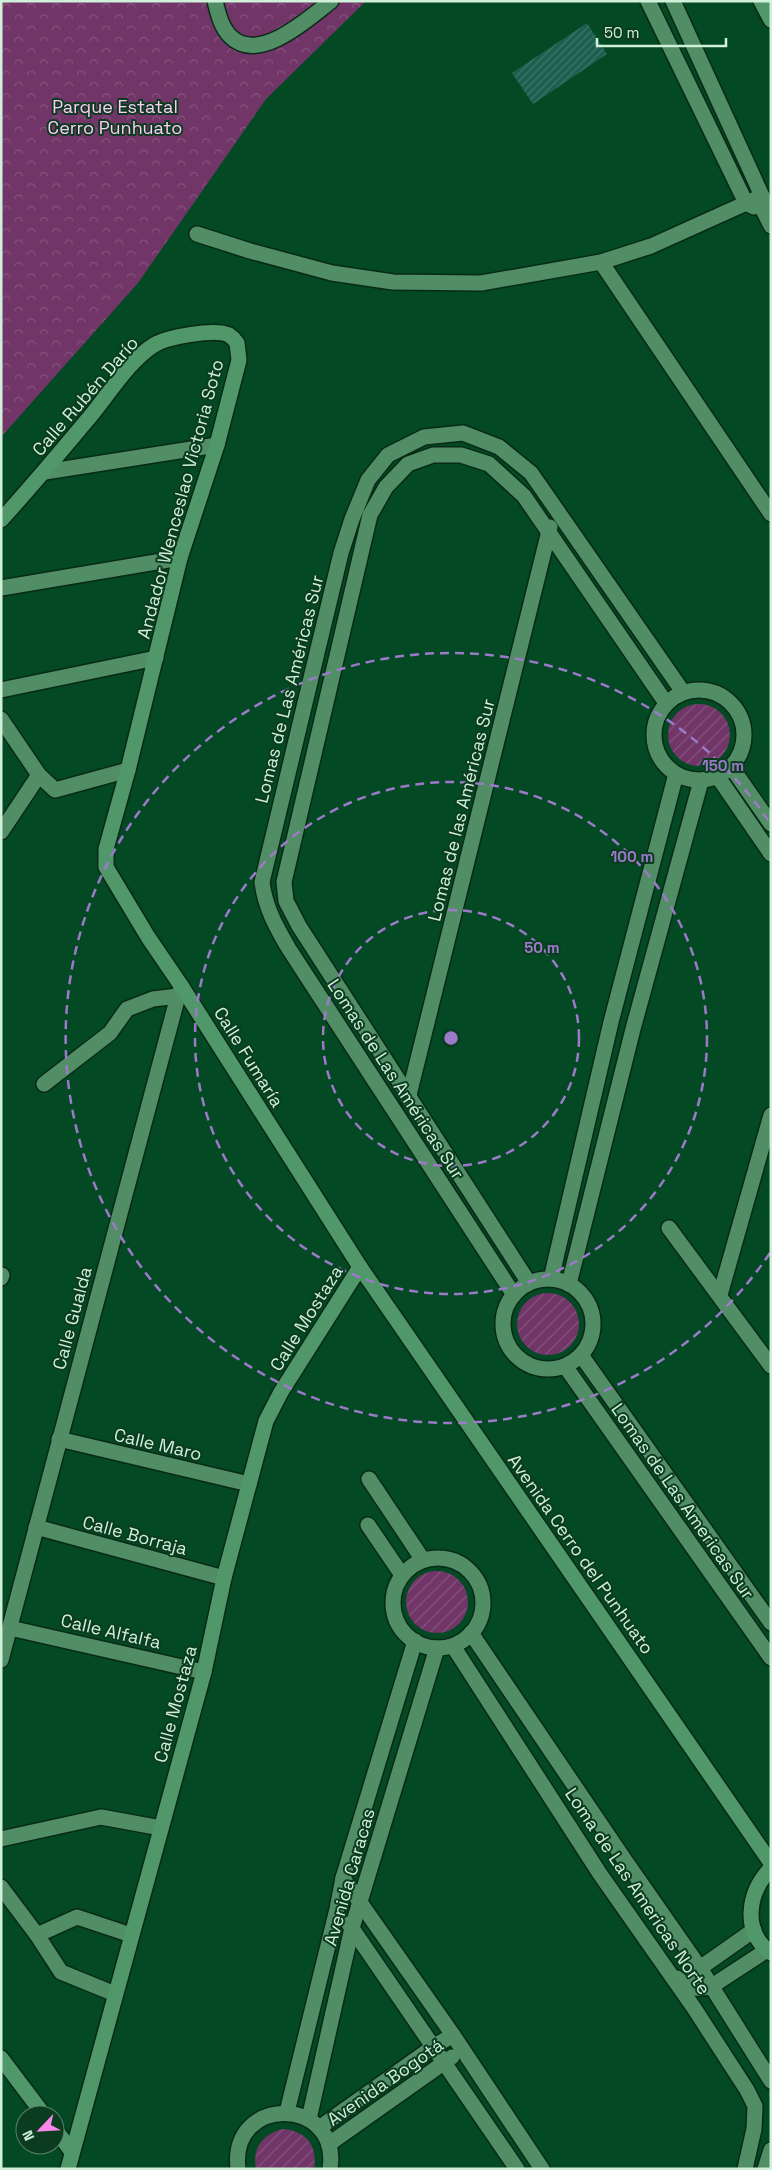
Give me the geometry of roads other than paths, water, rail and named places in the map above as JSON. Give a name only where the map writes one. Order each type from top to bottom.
[{"type":"street","points":[[215,1],[220,22],[230,36],[240,43],[252,46],[270,42],[291,32],[331,1]]},
{"type":"street","points":[[648,1],[746,204],[767,219]]},
{"type":"street","points":[[673,1],[762,196],[767,219]]},
{"type":"street","points":[[762,1],[771,20]]},
{"type":"street","points":[[196,234],[332,273],[393,282],[481,283],[601,262],[652,246],[762,196]]},
{"type":"street","points":[[601,262],[771,514]]},
{"type":"street","name":"Andador Wenceslao Victoria Soto","points":[[106,867],[106,849],[128,770],[180,558],[218,445],[239,360],[237,343],[229,335],[217,333]]},
{"type":"street","name":"Calle Rubén Darío","points":[[1,520],[45,472],[120,379],[153,346],[165,339],[184,335],[217,333]]},
{"type":"street","name":"Lomas de Las Américas Sur","points":[[514,1295],[289,948],[274,923],[264,900],[262,882],[341,553],[368,480],[388,455],[424,437],[463,433],[499,447],[531,473],[683,692]]},
{"type":"street","points":[[45,472],[218,445]]},
{"type":"street","name":"Lomas de Las Américas Sur","points":[[529,1283],[299,926],[286,901],[284,882],[370,515],[386,487],[408,464],[433,455],[461,455],[489,464],[524,496],[666,703]]},
{"type":"street","name":"Lomas de las Américas Sur","points":[[401,1120],[409,1095],[556,508]]},
{"type":"street","points":[[1,588],[180,558]]},
{"type":"street","name":"Andador Wenceslao Victoria Soto","points":[[1,690],[156,658]]},
{"type":"street","points":[[309,688],[330,692]]},
{"type":"street","points":[[701,689],[718,693],[732,703],[742,718],[745,736],[742,753],[732,768],[718,777],[701,781],[688,780],[676,774],[664,764],[656,749],[653,733],[657,717],[666,703],[683,692],[701,689]]},
{"type":"street","points":[[1,718],[39,775],[55,790],[128,770]]},
{"type":"street","points":[[732,768],[771,824]]},
{"type":"street","points":[[550,1279],[611,1022],[676,774]]},
{"type":"street","points":[[1,832],[39,775]]},
{"type":"street","points":[[718,777],[771,854]]},
{"type":"street","points":[[569,1284],[633,1029],[701,781]]},
{"type":"street","name":"Calle Fumaría","points":[[106,867],[180,992],[360,1267]]},
{"type":"street","points":[[44,1084],[110,1033],[127,1008],[180,992]]},
{"type":"street","name":"Calle Gualda","points":[[1,1660],[180,992]]},
{"type":"street","points":[[611,1022],[633,1029]]},
{"type":"street","points":[[720,1295],[771,1116]]},
{"type":"street","points":[[762,1149],[771,1161]]},
{"type":"street","points":[[669,1228],[771,1366]]},
{"type":"street","name":"Calle Mostaza","points":[[68,2169],[114,1994],[204,1672],[224,1578],[266,1421],[281,1392],[360,1267]]},
{"type":"street","name":"Avenida Cerro del Punhuato","points":[[360,1267],[771,1863]]},
{"type":"street","points":[[550,1279],[569,1284],[584,1298],[593,1316],[593,1330],[589,1344],[581,1356],[565,1366],[546,1369],[527,1364],[516,1356],[508,1345],[504,1332],[504,1319],[507,1306],[514,1295],[529,1283],[550,1279]]},
{"type":"street","name":"Lomas de Las Americas Sur","points":[[581,1356],[771,1623]]},
{"type":"street","name":"Lomas de Las Americas Sur","points":[[565,1366],[771,1658]]},
{"type":"street","name":"Calle Maro","points":[[59,1440],[249,1484]]},
{"type":"street","points":[[369,1479],[423,1560]]},
{"type":"street","points":[[368,1525],[402,1575]]},
{"type":"street","name":"Calle Borraja","points":[[36,1527],[224,1578]]},
{"type":"street","points":[[708,1568],[723,1556]]},
{"type":"street","points":[[438,1558],[452,1561],[465,1568],[475,1578],[481,1592],[482,1607],[479,1621],[471,1634],[453,1646],[437,1648],[425,1646],[405,1634],[398,1623],[393,1599],[396,1586],[402,1575],[412,1566],[423,1560],[438,1558]]},
{"type":"street","name":"Calle Alfalfa","points":[[10,1628],[204,1672]]},
{"type":"street","name":"Loma de Las Americas Norte","points":[[471,1634],[700,1968],[771,2081]]},
{"type":"street","name":"Avenida Caracas","points":[[287,2112],[343,1878],[415,1641]]},
{"type":"street","name":"Loma de Las Americas Norte","points":[[453,1646],[600,1874],[694,2008],[747,2090],[755,2106],[751,2145],[744,2169]]},
{"type":"street","name":"Avenida Caracas","points":[[314,2124],[352,1928],[437,1648]]},
{"type":"street","points":[[1,1839],[100,1817],[161,1828]]},
{"type":"street","points":[[600,1874],[624,1859]]},
{"type":"street","points":[[668,1971],[680,1982],[702,1990],[769,1952],[754,1930],[750,1912],[752,1895],[760,1879],[771,1868]]},
{"type":"street","points":[[343,1878],[454,2035],[542,2169]]},
{"type":"street","points":[[1,1888],[37,1935],[61,1972],[114,1994]]},
{"type":"street","points":[[337,1909],[352,1928],[517,2169]]},
{"type":"street","points":[[37,1935],[77,1917],[131,1936]]},
{"type":"street","points":[[694,2008],[693,1979],[695,1973],[754,1930]]},
{"type":"street","name":"Avenida Bogotá","points":[[314,2124],[454,2035]]},
{"type":"street","name":"Avenida Bogotá","points":[[329,2144],[444,2061],[463,2050]]},
{"type":"street","points":[[1,2058],[36,2105]]},
{"type":"street","points":[[238,2169],[237,2158],[240,2143],[247,2130],[258,2120],[272,2114],[287,2112],[298,2114],[314,2124],[329,2144],[330,2169]]},
{"type":"street","points":[[65,2143],[72,2152]]},
{"type":"street","points":[[765,2169],[771,2150]]},
{"type":"park label","name":"Parque Estatal Cerro Punhuato","points":[[115,116]]}]
